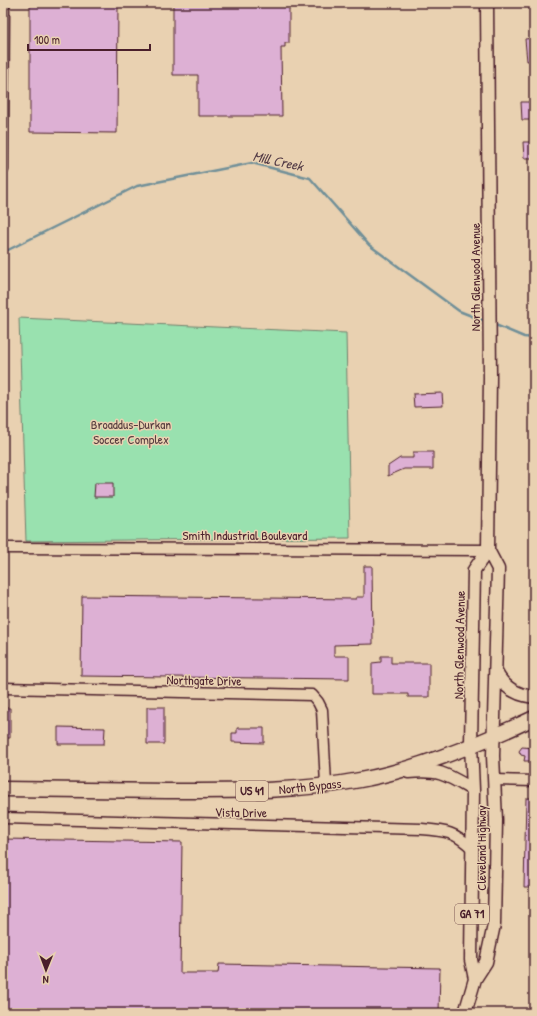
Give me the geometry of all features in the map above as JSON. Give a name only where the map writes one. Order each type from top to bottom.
[{"type":"highway","name":"North Bypass","points":[[3,789],[238,792],[361,780],[416,765],[494,736],[534,718]]},
{"type":"main road","name":"North Glenwood Avenue","points":[[487,3],[490,377],[488,550],[498,568],[494,736]]},
{"type":"main road","name":"North Glenwood Avenue","points":[[471,744],[474,570],[488,550]]},
{"type":"main road","points":[[496,672],[499,679],[509,689],[524,696],[534,697]]},
{"type":"main road","name":"Cleveland Highway","points":[[465,1013],[475,979],[486,962],[494,925],[494,736]]},
{"type":"main road","name":"Cleveland Highway","points":[[471,744],[473,790],[471,960],[475,979]]},
{"type":"main road","points":[[379,775],[435,771],[448,774],[473,790]]},
{"type":"street","points":[[3,170],[4,3]]},
{"type":"street","name":"Smith Industrial Boulevard","points":[[3,548],[488,550]]},
{"type":"street","name":"Northgate Drive","points":[[3,688],[312,695],[322,710],[326,784]]},
{"type":"street","points":[[495,780],[534,781]]},
{"type":"street","name":"Vista Drive","points":[[3,818],[422,829],[451,833],[460,837],[473,849]]},
{"type":"green space","name":"Broaddus-Durkan Soccer Complex","points":[[19,318],[346,333],[350,538],[26,541]]},
{"type":"building","points":[[30,3],[118,3],[117,133],[30,132]]},
{"type":"building","points":[[173,3],[289,3],[289,43],[285,43],[285,47],[281,47],[282,116],[198,116],[198,75],[173,75]]},
{"type":"building","points":[[534,38],[534,60],[527,61],[525,39]]},
{"type":"building","points":[[521,102],[534,102],[534,120],[522,120]]},
{"type":"building","points":[[523,142],[534,142],[534,158],[524,158]]},
{"type":"building","points":[[442,393],[443,406],[414,407],[413,394]]},
{"type":"building","points":[[413,452],[433,452],[433,469],[404,469],[388,476],[388,466],[400,458],[413,458]]},
{"type":"building","points":[[95,483],[113,483],[113,497],[94,497]]},
{"type":"building","points":[[364,566],[372,566],[373,644],[334,645],[334,656],[349,656],[349,679],[81,676],[82,596],[356,599],[356,597],[364,597]]},
{"type":"building","points":[[381,656],[391,656],[391,663],[429,663],[429,697],[408,697],[408,694],[372,694],[372,663],[381,662]]},
{"type":"building","points":[[147,707],[164,707],[164,744],[147,744]]},
{"type":"building","points":[[3,708],[10,708],[10,738],[3,738]]},
{"type":"building","points":[[58,727],[105,728],[104,744],[58,744]]},
{"type":"building","points":[[237,728],[264,728],[264,743],[232,742],[232,733],[237,733]]},
{"type":"building","points":[[522,747],[534,748],[534,761],[524,761],[525,756],[521,755],[519,751]]},
{"type":"building","points":[[526,798],[534,798],[534,887],[524,887]]},
{"type":"building","points":[[3,839],[182,842],[180,973],[218,973],[219,964],[440,968],[439,1013],[3,1013]]},
{"type":"waterway","name":"Mill Creek","points":[[3,250],[8,250],[137,186],[252,163],[310,178],[369,245],[459,311],[487,322]]},
{"type":"waterway","name":"Mill Creek","points":[[493,324],[524,337],[534,338]]}]
